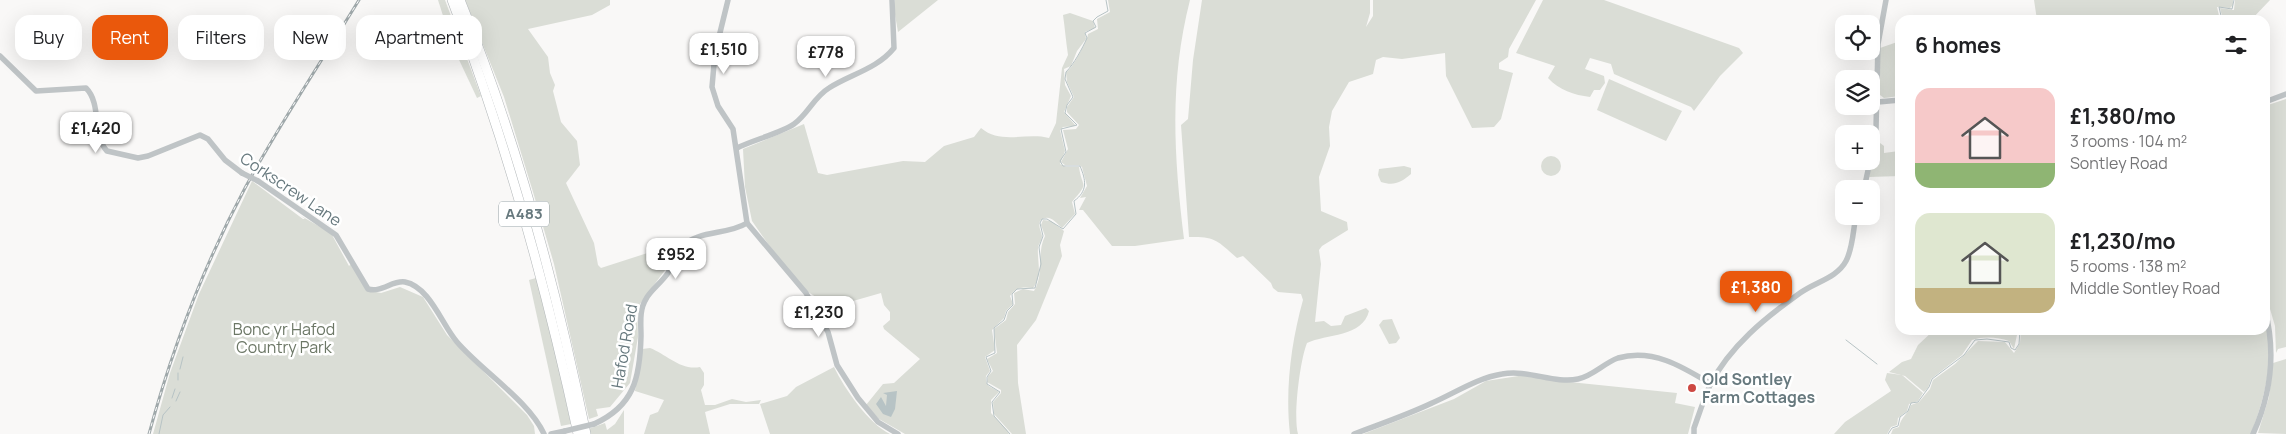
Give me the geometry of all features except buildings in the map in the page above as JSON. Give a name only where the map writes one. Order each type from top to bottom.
[{"type":"highway","name":"A483","points":[[452,0],[480,76],[521,201],[559,346],[578,434]]},
{"type":"highway","name":"A483","points":[[460,0],[515,154],[539,235],[560,314],[586,434]]},
{"type":"street","points":[[728,0],[715,53],[712,87],[718,106],[733,129],[747,223],[806,293],[828,332],[837,365],[858,398],[878,422],[898,434]]},
{"type":"street","points":[[737,148],[793,125],[815,98],[830,87],[887,58],[894,48],[892,0]]},
{"type":"street","points":[[1878,70],[1878,44],[1886,0]]},
{"type":"street","name":"Corkscrew Lane","points":[[0,56],[36,91],[86,88],[93,100],[101,138],[107,151],[138,158],[148,156],[200,135],[208,139],[225,160],[242,173],[336,235],[368,289],[382,290],[398,282],[405,282],[429,299],[456,342],[532,415],[544,434]]},
{"type":"street","points":[[2270,100],[2286,94]]},
{"type":"street","points":[[1880,102],[1895,100]]},
{"type":"street","name":"Hafod Road","points":[[552,434],[594,424],[613,416],[627,400],[632,390],[639,359],[640,317],[646,298],[661,285],[681,246],[692,240],[747,223]]},
{"type":"street","points":[[1694,434],[1694,428],[1711,384],[1733,351],[1752,330],[1803,290],[1837,272],[1847,261],[1854,225]]},
{"type":"street","points":[[2253,434],[2270,382],[2270,335]]},
{"type":"street","points":[[1354,434],[1430,404],[1489,376],[1504,373],[1524,372],[1566,380],[1578,379],[1618,358],[1656,357],[1676,363],[1711,384]]},
{"type":"green space","points":[[438,0],[445,0],[451,15],[443,15]]},
{"type":"green space","points":[[465,0],[610,0],[610,5],[592,15],[528,29],[548,57],[550,73],[555,85],[553,91],[561,122],[577,141],[580,165],[566,183],[594,243],[598,265],[601,268],[666,247],[681,239],[668,266],[637,308],[638,337],[630,383],[610,407],[596,409],[598,416],[589,419],[554,264],[504,97],[482,42],[482,15],[471,15]]},
{"type":"green space","points":[[895,0],[938,0],[898,32],[894,9]]},
{"type":"green space","points":[[1108,0],[1190,0],[1179,60],[1175,119],[1184,239],[1135,246],[1112,246],[1083,210],[1079,210],[1086,197],[1080,198],[1087,186],[1082,167],[1079,165],[1065,165],[1061,162],[1068,149],[1063,130],[1076,129],[1079,125],[1067,112],[1067,107],[1074,97],[1067,82],[1066,72],[1079,54],[1088,34],[1098,29],[1097,19],[1110,12]]},
{"type":"green space","points":[[1202,0],[1370,0],[1370,13],[1366,27],[1373,16],[1373,0],[1536,0],[1509,49],[1508,57],[1499,63],[1499,69],[1513,73],[1501,119],[1494,127],[1472,128],[1446,76],[1445,53],[1402,59],[1383,57],[1376,60],[1373,74],[1349,82],[1332,111],[1329,127],[1330,146],[1319,177],[1321,211],[1347,222],[1348,230],[1322,246],[1319,250],[1321,264],[1315,322],[1324,321],[1331,326],[1341,325],[1345,316],[1366,308],[1369,311],[1359,326],[1352,330],[1307,343],[1298,388],[1296,415],[1298,434],[1290,434],[1288,401],[1292,350],[1303,300],[1301,294],[1278,292],[1243,256],[1237,258],[1216,241],[1205,237],[1189,237],[1181,125],[1188,119],[1193,60]]},
{"type":"green space","points":[[1543,0],[1604,0],[1739,48],[1743,53],[1720,76],[1694,111],[1691,107],[1614,74],[1611,64],[1590,58],[1585,69],[1604,76],[1605,83],[1600,90],[1594,90],[1590,97],[1578,95],[1562,89],[1548,78],[1555,66],[1516,53]]},
{"type":"green space","points":[[2034,0],[2233,0],[2233,5],[2230,8],[2217,7],[2219,15],[2036,15]]},
{"type":"green space","points":[[2235,0],[2270,0],[2256,15],[2222,15],[2220,8],[2234,10]]},
{"type":"green space","points":[[1070,13],[1093,21],[1095,28],[1085,32],[1086,39],[1077,51],[1071,66],[1064,69],[1065,85],[1071,96],[1064,112],[1076,126],[1063,127],[1060,130],[1065,151],[1060,164],[1066,167],[1079,167],[1083,187],[1072,202],[1075,214],[1062,228],[1049,218],[1040,221],[1039,227],[1042,236],[1038,247],[1038,279],[1033,288],[1020,288],[1012,293],[1010,296],[1013,304],[1006,311],[1004,318],[992,330],[995,350],[985,357],[990,371],[986,376],[986,380],[988,385],[999,392],[991,400],[991,413],[1009,434],[905,434],[879,419],[866,405],[883,384],[894,383],[920,359],[884,329],[883,326],[890,320],[890,312],[884,305],[881,293],[832,307],[808,292],[773,251],[752,221],[745,187],[743,149],[804,124],[818,173],[827,175],[903,161],[925,162],[944,146],[974,137],[981,128],[997,136],[1049,138],[1056,123],[1062,68],[1068,55],[1063,15]]},
{"type":"green space","points":[[1895,43],[1895,97],[1884,98],[1880,95],[1880,48]]},
{"type":"green space","points":[[459,60],[468,60],[481,96],[477,98]]},
{"type":"green space","points":[[1609,79],[1682,111],[1666,141],[1597,110]]},
{"type":"green space","points":[[2286,99],[2286,347],[2278,349],[2276,353],[2275,326],[2270,309],[2270,104]]},
{"type":"green space","points":[[1880,143],[1884,146],[1884,153],[1895,152],[1895,176],[1869,177],[1870,170],[1880,170]]},
{"type":"green space","points":[[1551,156],[1558,159],[1561,166],[1558,173],[1551,176],[1544,173],[1541,166],[1544,159]]},
{"type":"green space","points":[[1404,166],[1411,168],[1411,174],[1404,180],[1393,184],[1381,182],[1378,175],[1379,169]]},
{"type":"green space","name":"Bonc yr Hafod Country Park","points":[[252,181],[303,219],[305,219],[301,216],[331,233],[349,266],[351,264],[371,291],[381,293],[400,287],[423,297],[447,335],[527,415],[534,426],[535,434],[153,434],[170,373],[199,294]]},
{"type":"green space","points":[[1043,220],[1051,221],[1064,231],[1060,245],[1062,256],[1036,320],[1017,345],[1018,383],[1026,434],[1012,434],[994,414],[993,402],[1001,393],[1001,390],[987,382],[988,376],[993,371],[987,359],[997,353],[994,329],[1006,320],[1008,312],[1015,304],[1014,293],[1023,289],[1034,291],[1037,284],[1042,243],[1045,236],[1041,225]]},
{"type":"green space","points":[[536,278],[548,320],[571,424],[561,426],[529,280]]},
{"type":"green space","points":[[1392,319],[1400,338],[1396,343],[1389,344],[1379,325],[1383,320]]},
{"type":"green space","points":[[1929,335],[2017,335],[2014,349],[2009,341],[2000,339],[1972,340],[1962,355],[1931,379],[1928,388],[1924,392],[1905,376],[1889,372],[1902,362],[1911,359],[1918,345]]},
{"type":"green space","points":[[2021,335],[2268,335],[2269,361],[2265,390],[2251,434],[1891,434],[1893,429],[1899,427],[1911,405],[1919,402],[1930,389],[1933,380],[1955,364],[1978,341],[2005,342],[2014,353],[2020,343]]},
{"type":"green space","points":[[650,348],[686,367],[700,367],[704,373],[704,385],[701,390],[705,405],[715,405],[732,399],[746,402],[761,400],[759,404],[730,404],[705,412],[710,434],[644,434],[650,415],[658,412],[664,400],[635,391],[639,364],[642,360],[642,349]]},
{"type":"green space","points":[[2286,359],[2286,434],[2258,433],[2269,397],[2273,363]]},
{"type":"green space","points":[[834,367],[858,405],[874,422],[890,434],[770,434],[760,404],[787,396],[796,387]]},
{"type":"green space","points":[[1887,373],[1902,375],[1923,393],[1918,401],[1909,404],[1907,411],[1898,418],[1897,425],[1891,427],[1887,434],[1834,434],[1845,422],[1891,391],[1885,380]]},
{"type":"green space","points":[[1525,375],[1560,381],[1677,393],[1675,403],[1695,407],[1688,434],[1363,434],[1454,399],[1486,381]]},
{"type":"green space","points":[[624,410],[624,434],[589,434],[588,429],[605,423],[607,430],[615,424]]},
{"type":"shaded area","points":[[897,391],[895,409],[891,417],[883,414],[876,404],[881,397],[886,406],[887,395],[883,393]]},
{"type":"waterway","points":[[1010,434],[994,416],[992,402],[1000,392],[987,384],[987,377],[991,371],[986,357],[995,353],[994,328],[1004,320],[1007,311],[1013,305],[1012,294],[1017,289],[1035,288],[1041,264],[1039,247],[1043,236],[1040,223],[1042,219],[1047,219],[1063,229],[1076,214],[1074,201],[1084,189],[1084,176],[1080,166],[1063,166],[1060,161],[1066,152],[1061,129],[1077,125],[1065,113],[1067,105],[1073,97],[1065,79],[1066,72],[1078,56],[1087,38],[1085,33],[1096,27],[1093,21],[1108,11],[1106,0]]},
{"type":"waterway","points":[[2221,15],[2219,7],[2232,9],[2234,0]]},
{"type":"waterway","points":[[1888,434],[1892,428],[1898,426],[1900,417],[1908,411],[1911,403],[1918,402],[1929,387],[1932,379],[1964,355],[1975,340],[1987,339],[2009,342],[2011,348],[2015,350],[2019,344],[2020,335]]},
{"type":"waterway","points":[[1846,340],[1877,364]]},
{"type":"waterway","points":[[180,369],[183,357]]},
{"type":"waterway","points":[[178,373],[178,380]]},
{"type":"waterway","points":[[172,398],[175,389]]},
{"type":"waterway","points":[[176,401],[180,392]]},
{"type":"waterway","points":[[159,434],[163,415],[170,407]]},
{"type":"railway","points":[[149,434],[190,308],[230,217],[272,140],[359,0]]},
{"type":"place","name":"Old Sontley Farm Cottages","points":[[1692,388]]}]
